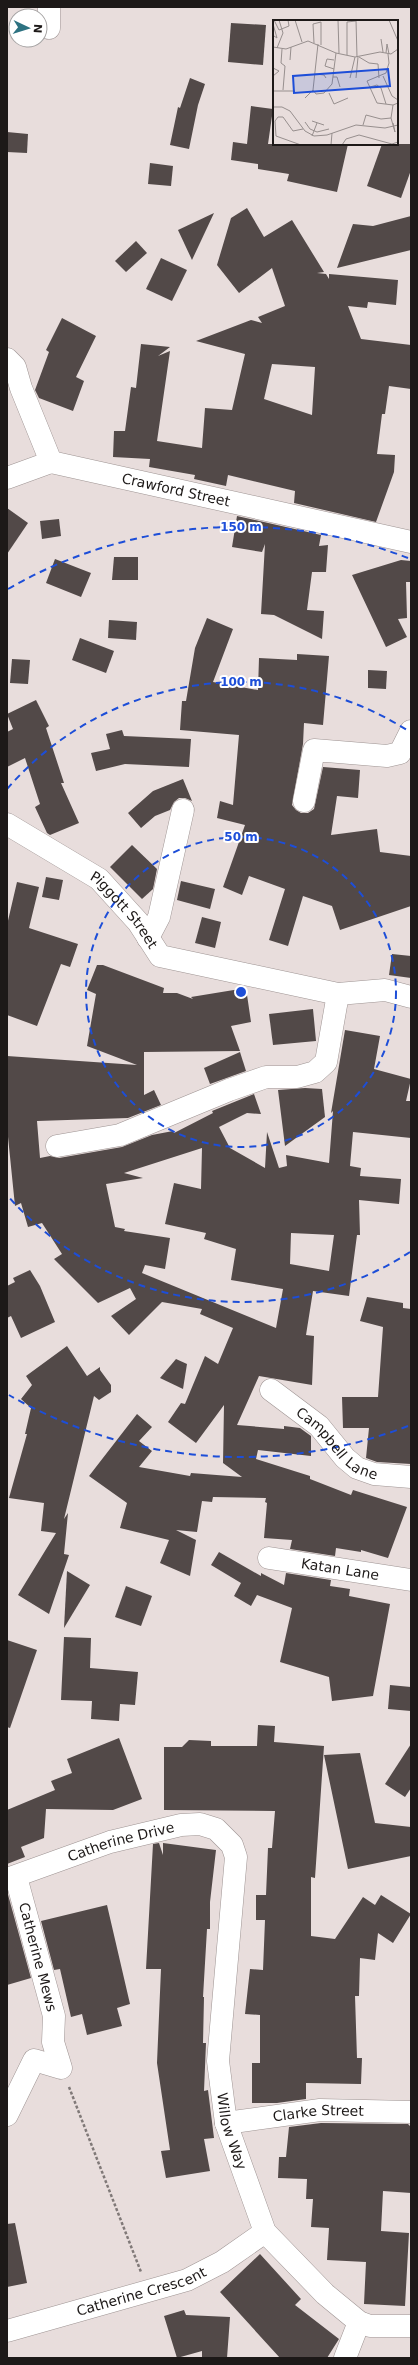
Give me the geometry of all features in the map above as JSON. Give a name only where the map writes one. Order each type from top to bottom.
[{"type":"street","points":[[7,359],[15,367],[21,388],[51,462],[7,478]]},
{"type":"street","name":"Crawford Street","points":[[51,462],[411,542]]},
{"type":"street","points":[[304,801],[314,750],[386,756],[400,753],[411,731]]},
{"type":"street","points":[[148,938],[159,917],[183,810]]},
{"type":"street","name":"Piggott Street","points":[[7,824],[99,879],[138,922],[160,956],[338,994],[385,990],[411,997]]},
{"type":"street","points":[[57,1146],[120,1135],[229,1090],[266,1077],[297,1077],[315,1072],[326,1062],[338,994]]},
{"type":"street","name":"Campbell Lane","points":[[271,1390],[319,1426],[345,1458],[357,1468],[374,1474],[411,1477]]},
{"type":"street","name":"Katan Lane","points":[[269,1558],[411,1580]]},
{"type":"street","name":"Catherine Drive","points":[[12,1878],[110,1842],[181,1825],[200,1824],[216,1830],[232,1845]]},
{"type":"street","name":"Willow Way","points":[[232,1845],[236,1857],[218,2061],[226,2123],[265,2232],[325,2294],[359,2322],[370,2326],[411,2326]]},
{"type":"street","name":"Catherine Mews","points":[[12,1878],[54,2016],[54,2042],[61,2068]]},
{"type":"street","points":[[7,2115],[34,2060],[61,2068]]},
{"type":"street","name":"Clarke Street","points":[[226,2123],[320,2110],[411,2112]]},
{"type":"street","name":"Catherine Crescent","points":[[7,2331],[194,2276],[222,2262],[265,2232]]},
{"type":"street","points":[[345,2358],[359,2322]]},
{"type":"path","points":[[61,2068],[149,2290]]},
{"type":"building","points":[[231,23],[266,25],[263,65],[228,62]]},
{"type":"building","points":[[190,78],[205,84],[198,105],[189,149],[170,145],[178,107],[180,108]]},
{"type":"building","points":[[251,106],[273,109],[268,144],[348,145],[337,192],[287,181],[289,174],[258,169],[258,164],[231,160],[233,142],[247,144]]},
{"type":"building","points":[[7,132],[28,134],[27,153],[7,152]]},
{"type":"building","points":[[411,144],[411,170],[401,198],[367,186],[382,145]]},
{"type":"building","points":[[150,163],[173,166],[171,186],[148,184]]},
{"type":"building","points":[[247,208],[264,237],[292,220],[324,272],[317,273],[326,274],[329,279],[329,274],[398,280],[396,305],[368,302],[367,308],[348,306],[361,339],[411,345],[411,389],[389,386],[385,414],[382,414],[377,454],[395,455],[394,472],[376,522],[294,503],[295,491],[228,475],[226,486],[194,479],[195,475],[149,467],[150,459],[113,457],[114,431],[125,431],[131,387],[136,388],[141,344],[170,347],[158,356],[170,351],[157,441],[202,448],[205,408],[232,410],[245,354],[196,341],[251,320],[262,323],[258,317],[285,306],[272,268],[239,293],[217,265],[231,218]],"holes":[[[272,364],[315,367],[312,415],[264,399]]]},
{"type":"building","points":[[214,213],[192,260],[178,230]]},
{"type":"building","points":[[411,216],[411,250],[337,268],[353,224],[373,226]]},
{"type":"building","points":[[136,241],[147,253],[126,272],[115,261]]},
{"type":"building","points":[[161,258],[187,270],[172,301],[146,289]]},
{"type":"building","points":[[62,318],[96,336],[76,377],[84,381],[73,411],[39,398],[35,390],[49,352],[46,350]]},
{"type":"building","points":[[7,508],[28,523],[7,554]]},
{"type":"building","points":[[237,516],[321,535],[319,546],[328,545],[326,572],[312,572],[307,610],[324,611],[322,639],[274,615],[261,614],[265,544],[262,552],[232,547]]},
{"type":"building","points":[[59,519],[61,536],[42,539],[40,521]]},
{"type":"building","points":[[114,557],[138,557],[138,580],[112,580]]},
{"type":"building","points":[[55,559],[91,573],[81,597],[46,583]]},
{"type":"building","points":[[401,560],[411,561],[411,582],[406,582],[407,618],[398,619],[407,637],[386,647],[352,575]]},
{"type":"building","points":[[207,618],[233,629],[213,682],[258,690],[259,658],[297,660],[297,654],[329,656],[323,725],[304,723],[303,744],[292,805],[301,813],[308,813],[314,809],[323,767],[360,770],[358,798],[337,796],[331,835],[377,829],[380,852],[411,856],[411,906],[340,930],[332,906],[303,896],[288,946],[269,940],[285,889],[249,876],[242,895],[223,887],[245,825],[217,818],[220,801],[233,805],[239,735],[180,730],[182,701],[186,701],[195,648]]},
{"type":"building","points":[[109,620],[137,622],[136,640],[108,638]]},
{"type":"building","points":[[80,638],[114,651],[106,673],[72,660]]},
{"type":"building","points":[[12,659],[30,660],[28,684],[10,683]]},
{"type":"building","points":[[368,670],[387,671],[386,689],[368,688]]},
{"type":"building","points":[[36,700],[49,726],[46,728],[64,783],[61,783],[79,823],[50,835],[47,833],[35,807],[40,804],[25,758],[7,767],[7,732],[13,729],[7,714]]},
{"type":"building","points":[[122,730],[124,736],[191,739],[189,767],[125,764],[96,771],[91,753],[110,749],[106,734]]},
{"type":"building","points":[[183,779],[192,801],[185,798],[179,798],[174,802],[170,810],[155,816],[141,828],[128,813],[153,791]]},
{"type":"building","points":[[132,845],[157,869],[153,889],[142,899],[110,867]]},
{"type":"building","points":[[46,877],[63,880],[59,900],[42,897]]},
{"type":"building","points":[[181,881],[215,889],[210,909],[177,900]]},
{"type":"building","points":[[17,882],[39,887],[29,928],[78,944],[70,967],[61,964],[37,1026],[7,1015],[7,925]]},
{"type":"building","points":[[202,917],[221,922],[215,948],[195,943]]},
{"type":"building","points":[[392,954],[411,956],[411,978],[389,975]]},
{"type":"building","points":[[97,965],[103,965],[164,988],[163,993],[177,993],[193,999],[191,997],[246,988],[251,1022],[231,1026],[240,1051],[144,1052],[144,1095],[154,1090],[161,1105],[128,1118],[37,1121],[40,1158],[50,1156],[59,1158],[122,1147],[152,1135],[173,1131],[174,1133],[213,1113],[212,1111],[254,1094],[261,1114],[247,1113],[219,1127],[230,1148],[265,1168],[267,1132],[279,1168],[287,1166],[286,1155],[329,1163],[333,1111],[331,1113],[345,1030],[380,1036],[374,1069],[411,1079],[406,1101],[411,1101],[411,1138],[353,1132],[350,1166],[361,1168],[360,1176],[401,1179],[399,1204],[359,1200],[360,1235],[357,1235],[349,1296],[313,1291],[306,1335],[314,1336],[312,1385],[259,1376],[237,1425],[284,1429],[284,1426],[300,1428],[311,1436],[311,1456],[258,1450],[256,1459],[310,1476],[310,1479],[351,1495],[353,1490],[407,1507],[388,1558],[361,1550],[361,1552],[336,1548],[335,1556],[290,1549],[292,1540],[264,1538],[267,1503],[265,1502],[266,1498],[213,1497],[212,1502],[202,1501],[197,1532],[176,1530],[196,1540],[190,1576],[160,1563],[169,1540],[120,1528],[127,1503],[89,1476],[137,1414],[152,1427],[139,1441],[152,1451],[139,1467],[190,1476],[191,1473],[242,1477],[223,1463],[224,1405],[196,1443],[168,1422],[181,1403],[185,1404],[205,1356],[218,1364],[233,1328],[200,1314],[202,1309],[162,1302],[129,1335],[111,1316],[136,1299],[130,1288],[98,1303],[54,1259],[62,1254],[42,1223],[28,1227],[21,1203],[15,1206],[7,1127],[7,1056],[137,1065],[87,1046],[96,994],[87,990]],"holes":[[[202,1148],[201,1189],[174,1183],[165,1224],[206,1233],[204,1239],[236,1249],[231,1280],[283,1289],[276,1328],[142,1273],[145,1265],[165,1269],[170,1238],[124,1231],[125,1229],[115,1227],[106,1184],[143,1178],[124,1173]],[[291,1233],[334,1235],[329,1271],[290,1264]]]},
{"type":"building","points":[[313,1009],[316,1041],[273,1045],[269,1014]]},
{"type":"building","points":[[240,1052],[246,1071],[210,1084],[204,1068]]},
{"type":"building","points":[[305,1088],[322,1089],[325,1117],[285,1146],[278,1090]]},
{"type":"building","points":[[30,1270],[40,1286],[55,1322],[21,1338],[11,1316],[7,1318],[7,1286],[15,1282],[13,1278]]},
{"type":"building","points":[[367,1297],[403,1303],[403,1308],[411,1309],[411,1464],[377,1462],[366,1458],[369,1428],[343,1428],[342,1397],[378,1397],[383,1327],[360,1321]]},
{"type":"building","points":[[67,1346],[87,1376],[100,1367],[100,1370],[111,1385],[111,1392],[99,1400],[94,1396],[64,1519],[68,1513],[64,1554],[69,1555],[49,1614],[18,1595],[56,1533],[41,1531],[44,1503],[9,1498],[27,1434],[25,1434],[31,1408],[21,1399],[32,1385],[26,1376]]},
{"type":"building","points":[[176,1359],[187,1364],[183,1389],[160,1378]]},
{"type":"building","points":[[219,1552],[261,1576],[261,1573],[284,1585],[286,1573],[331,1580],[330,1586],[350,1589],[349,1596],[390,1604],[373,1696],[332,1701],[329,1677],[280,1662],[292,1608],[257,1595],[251,1606],[234,1596],[241,1583],[211,1565]]},
{"type":"building","points":[[67,1571],[90,1585],[64,1628]]},
{"type":"building","points":[[126,1586],[152,1596],[141,1626],[115,1617]]},
{"type":"building","points":[[64,1637],[91,1638],[90,1668],[138,1672],[135,1705],[120,1704],[119,1721],[91,1719],[92,1701],[61,1700]]},
{"type":"building","points":[[7,1640],[37,1650],[10,1728],[7,1727]]},
{"type":"building","points":[[390,1685],[411,1687],[411,1711],[388,1709]]},
{"type":"building","points":[[258,1725],[275,1726],[274,1742],[324,1746],[315,1878],[311,1877],[311,1936],[335,1939],[363,1897],[375,1905],[381,1895],[411,1914],[393,1943],[378,1933],[375,1960],[360,1958],[359,1996],[355,1996],[357,2058],[362,2058],[361,2084],[306,2083],[306,2099],[277,2103],[252,2103],[252,2063],[260,2063],[260,2015],[245,2014],[250,1969],[263,1970],[265,1920],[256,1920],[256,1895],[266,1895],[268,1848],[272,1848],[275,1811],[164,1810],[164,1747],[182,1747],[189,1740],[211,1741],[211,1746],[257,1746]]},
{"type":"building","points":[[119,1738],[142,1799],[113,1810],[46,1809],[44,1838],[21,1847],[25,1857],[7,1864],[7,1810],[55,1790],[51,1781],[72,1773],[67,1759]]},
{"type":"building","points":[[411,1744],[411,1788],[405,1797],[385,1784]]},
{"type":"building","points":[[360,1753],[375,1823],[411,1827],[411,1856],[348,1869],[324,1755]]},
{"type":"building","points":[[159,1843],[163,1855],[163,1843],[216,1850],[210,1902],[210,1929],[207,1929],[203,1997],[203,2043],[206,2043],[204,2091],[208,2090],[214,2138],[204,2139],[210,2171],[166,2178],[161,2151],[170,2150],[157,2063],[161,1969],[146,1969],[153,1844]]},
{"type":"building","points":[[7,1891],[31,1978],[7,1985]]},
{"type":"building","points":[[107,1905],[130,2004],[117,2008],[122,2026],[87,2035],[82,2014],[71,2017],[60,1969],[54,1970],[41,1921]]},
{"type":"building","points":[[321,2123],[408,2124],[411,2127],[411,2193],[383,2191],[381,2231],[409,2233],[405,2306],[364,2304],[366,2262],[327,2260],[329,2228],[311,2227],[313,2199],[306,2199],[307,2179],[278,2178],[279,2157],[286,2157],[289,2127]]},
{"type":"building","points":[[15,2223],[27,2283],[7,2287],[7,2224]]},
{"type":"building","points":[[260,2254],[301,2299],[295,2305],[339,2339],[327,2358],[280,2358],[220,2292]]},
{"type":"building","points":[[184,2310],[186,2315],[230,2317],[227,2358],[202,2358],[202,2351],[177,2358],[164,2316]]}]
